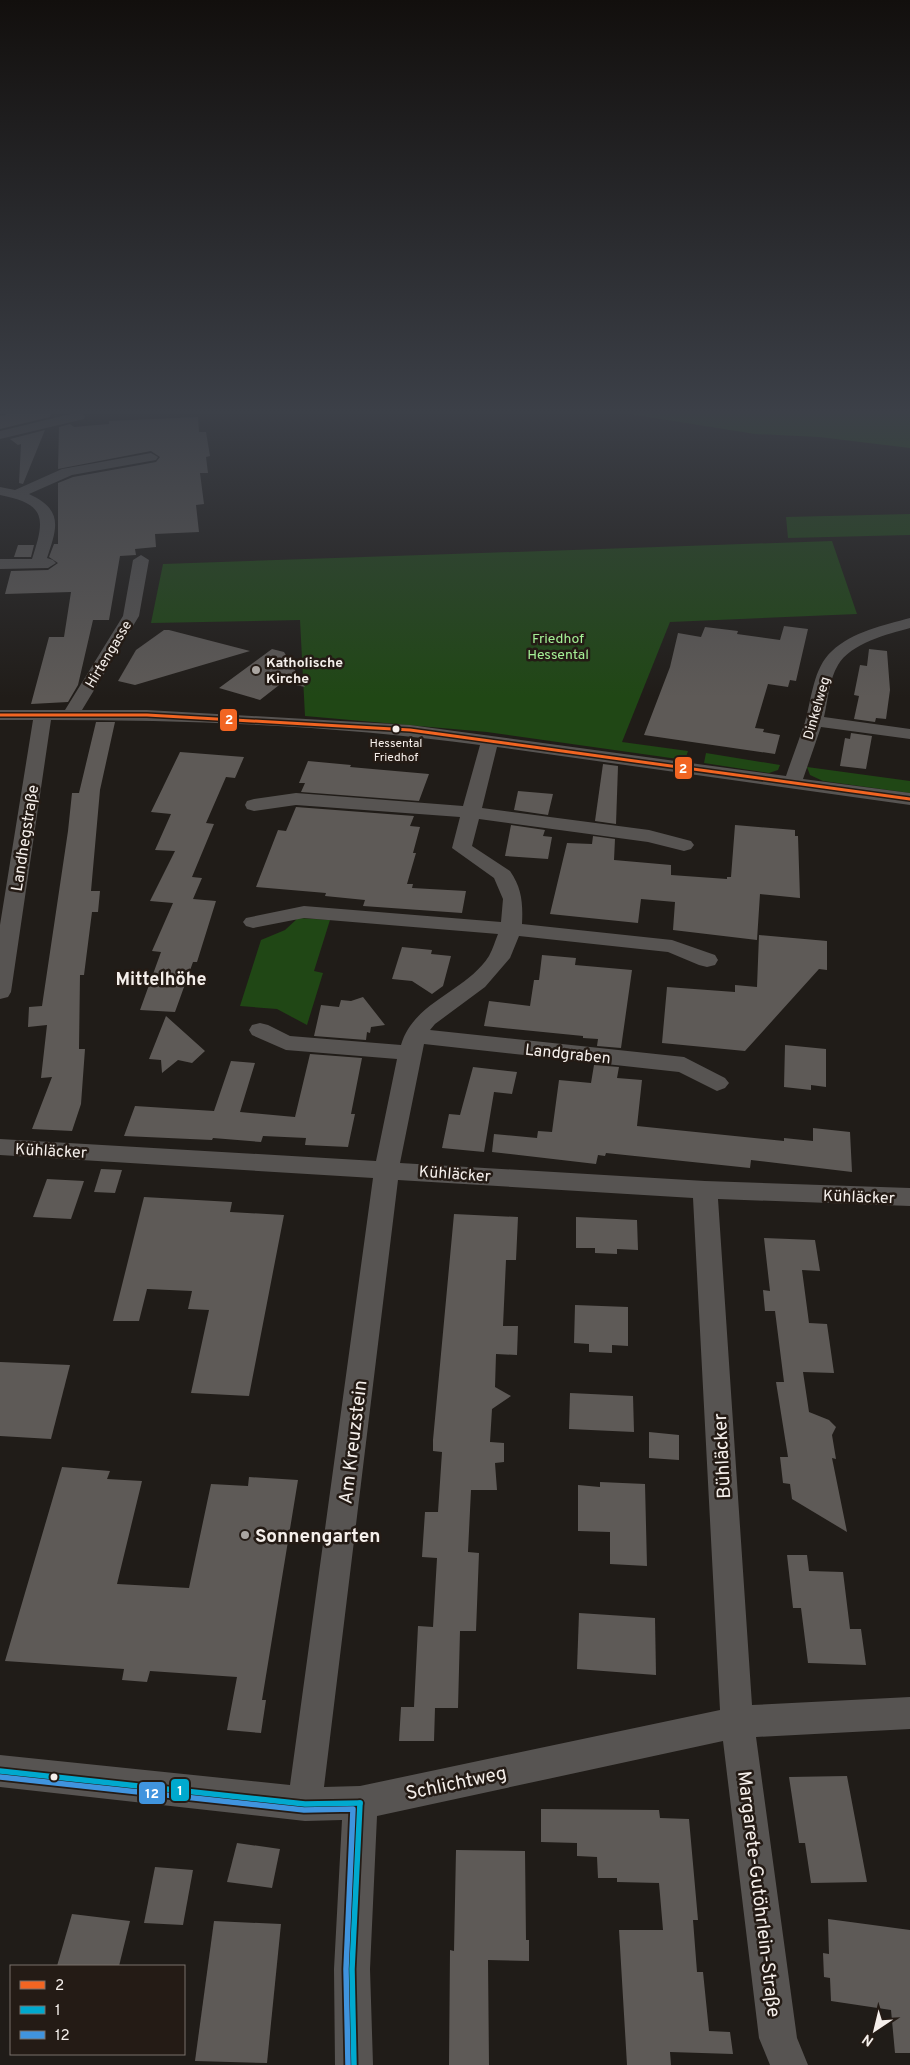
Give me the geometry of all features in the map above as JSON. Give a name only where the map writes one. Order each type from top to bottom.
[{"type":"street","points":[[0,564],[43,563],[49,527],[45,512],[38,505]]},
{"type":"street","name":"Hirtengasse","points":[[71,714],[131,616],[141,560]]},
{"type":"street","name":"Dinkelweg","points":[[793,782],[814,722],[824,677],[833,660],[864,639],[887,628],[910,623]]},
{"type":"street","name":"Landhegstraße","points":[[0,992],[43,714]]},
{"type":"street","name":"Hirtengasse","points":[[0,716],[71,714],[235,719],[410,730],[910,799]]},
{"type":"street","points":[[814,722],[910,734]]},
{"type":"street","points":[[387,1169],[412,1045],[426,1019],[478,982],[498,958],[511,929],[513,899],[503,875],[462,848],[490,740]]},
{"type":"street","points":[[254,805],[296,799],[472,812],[650,836],[684,845]]},
{"type":"street","points":[[253,922],[304,912],[511,929],[672,946],[707,960]]},
{"type":"street","name":"Landgraben","points":[[260,1030],[286,1043],[412,1045],[684,1065],[717,1083]]},
{"type":"street","name":"Kühläcker","points":[[0,1147],[387,1169],[705,1190],[910,1198]]},
{"type":"street","name":"Am Kreuzstein","points":[[305,1804],[387,1169]]},
{"type":"street","name":"Bühläcker","points":[[705,1190],[737,1722]]},
{"type":"street","name":"Schlichtweg","points":[[0,1771],[305,1804],[360,1803],[737,1722],[910,1713]]},
{"type":"street","name":"Margarete-Gutöhrlein-Straße","points":[[737,1722],[778,2038],[788,2065]]},
{"type":"street","points":[[354,2065],[352,1969],[360,1803]]},
{"type":"green space","points":[[910,514],[910,535],[788,538],[786,517]]},
{"type":"green space","name":"Friedhof Hessental","points":[[832,541],[857,614],[670,622],[622,742],[688,751],[685,760],[487,732],[305,716],[300,620],[151,623],[163,564]]},
{"type":"green space","points":[[706,753],[780,765],[778,770],[769,773],[704,763]]},
{"type":"green space","points":[[807,767],[910,781],[910,793],[823,781],[810,775]]},
{"type":"green space","points":[[298,918],[330,920],[314,971],[323,973],[307,1025],[277,1009],[240,1006],[261,940],[285,930]]},
{"type":"building","points":[[58,505],[196,505],[199,532],[155,534],[156,547],[135,549],[136,555],[120,556],[109,620],[93,620],[78,685],[68,702],[31,704],[49,637],[64,637],[71,592],[5,594],[11,571],[48,570],[58,563],[49,557],[54,544],[58,544]]},
{"type":"building","points":[[18,545],[34,545],[31,557],[14,557]]},
{"type":"building","points":[[784,626],[808,629],[796,681],[790,680],[788,687],[768,684],[755,728],[764,729],[763,732],[780,735],[775,754],[644,735],[670,667],[678,633],[701,637],[705,627],[738,631],[737,634],[780,640]]},
{"type":"building","points":[[164,630],[250,651],[135,685],[118,681],[136,650]]},
{"type":"building","points":[[272,649],[284,652],[305,687],[283,682],[260,700],[219,688]]},
{"type":"building","points":[[869,649],[887,651],[890,690],[886,719],[876,718],[875,722],[854,719],[859,696],[854,695],[860,665],[867,666]]},
{"type":"building","points":[[96,722],[115,722],[100,790],[91,891],[100,891],[98,912],[92,912],[84,975],[80,975],[79,1049],[85,1049],[81,1104],[72,1131],[32,1129],[52,1077],[41,1078],[47,1025],[28,1027],[29,1007],[42,1006],[72,793],[79,793]]},
{"type":"building","points":[[851,733],[872,736],[866,769],[840,766],[845,738],[850,739]]},
{"type":"building","points":[[180,752],[244,757],[235,778],[226,777],[206,823],[214,824],[192,877],[202,878],[193,899],[216,901],[197,962],[193,962],[175,1012],[140,1010],[161,952],[152,951],[173,903],[150,901],[175,851],[155,850],[171,814],[151,812]]},
{"type":"building","points":[[308,761],[429,774],[419,801],[301,792],[305,783],[299,783]]},
{"type":"building","points":[[603,764],[618,766],[616,824],[595,821]]},
{"type":"building","points":[[518,791],[553,794],[548,815],[514,810]]},
{"type":"building","points":[[296,807],[414,816],[410,826],[420,827],[413,853],[416,853],[407,884],[413,884],[412,888],[466,891],[462,913],[363,906],[365,900],[325,896],[326,893],[256,887],[278,830],[286,831]]},
{"type":"building","points":[[511,825],[545,830],[543,836],[552,837],[548,859],[505,856]]},
{"type":"building","points":[[735,825],[795,830],[795,836],[798,836],[800,898],[760,894],[757,940],[673,930],[675,902],[641,899],[638,923],[550,914],[567,843],[592,844],[593,836],[615,839],[614,860],[671,865],[671,875],[727,879],[727,877],[731,877]]},
{"type":"building","points":[[759,935],[827,941],[827,970],[819,969],[745,1051],[662,1043],[667,987],[735,992],[735,985],[757,987]]},
{"type":"building","points":[[402,947],[432,950],[431,954],[451,956],[443,986],[432,994],[412,981],[392,979]]},
{"type":"building","points":[[542,955],[576,958],[575,965],[632,970],[621,1048],[597,1046],[598,1039],[583,1038],[583,1036],[484,1026],[489,1001],[530,1006],[534,980],[539,980]]},
{"type":"building","points":[[363,997],[385,1025],[371,1027],[370,1033],[367,1032],[366,1040],[314,1036],[321,1005],[339,1007],[341,1000],[351,1001]]},
{"type":"building","points":[[166,1016],[205,1051],[192,1063],[178,1060],[162,1073],[161,1060],[149,1059]]},
{"type":"building","points":[[785,1045],[826,1049],[826,1087],[811,1085],[811,1090],[784,1087]]},
{"type":"building","points":[[310,1054],[362,1058],[351,1114],[355,1114],[348,1147],[305,1145],[306,1138],[263,1136],[261,1142],[213,1138],[212,1140],[124,1136],[135,1106],[214,1111],[231,1061],[255,1063],[240,1112],[295,1117]]},
{"type":"building","points":[[594,1065],[619,1067],[617,1078],[642,1080],[637,1126],[784,1141],[784,1138],[813,1141],[813,1128],[850,1132],[852,1172],[751,1160],[750,1168],[606,1153],[605,1156],[598,1155],[596,1164],[492,1152],[494,1134],[537,1138],[538,1131],[552,1132],[559,1080],[591,1083]]},
{"type":"building","points":[[473,1067],[517,1072],[512,1094],[494,1092],[484,1152],[442,1148],[449,1114],[460,1115]]},
{"type":"building","points":[[101,1169],[122,1170],[115,1193],[94,1192]]},
{"type":"building","points":[[47,1179],[84,1181],[71,1219],[33,1217]]},
{"type":"building","points":[[144,1197],[232,1202],[230,1212],[284,1215],[249,1396],[191,1393],[209,1310],[188,1309],[192,1291],[147,1289],[139,1321],[113,1321]]},
{"type":"building","points":[[454,1214],[518,1217],[516,1260],[506,1260],[503,1326],[518,1326],[517,1355],[496,1354],[495,1387],[511,1396],[492,1409],[490,1442],[504,1443],[504,1462],[495,1463],[497,1490],[471,1490],[468,1552],[479,1553],[476,1631],[460,1631],[458,1708],[435,1708],[434,1741],[399,1741],[401,1707],[414,1707],[418,1626],[433,1627],[437,1558],[422,1557],[425,1512],[438,1512],[442,1452],[433,1451],[433,1440]]},
{"type":"building","points":[[576,1217],[637,1220],[638,1250],[617,1249],[617,1254],[595,1253],[595,1248],[576,1248]]},
{"type":"building","points":[[764,1238],[815,1240],[820,1271],[802,1270],[809,1323],[827,1324],[834,1373],[803,1372],[809,1412],[829,1420],[836,1427],[832,1435],[836,1459],[832,1458],[847,1532],[792,1499],[790,1484],[783,1483],[780,1457],[788,1457],[776,1382],[784,1382],[775,1311],[765,1311],[763,1290],[770,1291]]},
{"type":"building","points":[[575,1305],[628,1307],[628,1346],[612,1345],[612,1353],[589,1352],[589,1344],[574,1343]]},
{"type":"building","points":[[0,1362],[70,1365],[51,1439],[0,1436]]},
{"type":"building","points":[[570,1393],[633,1396],[634,1432],[569,1429]]},
{"type":"building","points":[[649,1432],[679,1435],[679,1460],[649,1458]]},
{"type":"building","name":"Sonnengarten","points":[[62,1467],[110,1471],[107,1479],[142,1481],[117,1584],[189,1588],[211,1484],[248,1486],[249,1477],[298,1480],[262,1700],[266,1700],[261,1733],[227,1730],[237,1677],[150,1671],[147,1682],[122,1680],[124,1669],[5,1661]]},
{"type":"building","points":[[600,1482],[645,1484],[647,1566],[610,1564],[610,1532],[578,1531],[578,1485],[600,1487]]},
{"type":"building","points":[[787,1555],[807,1555],[809,1571],[843,1572],[850,1629],[861,1629],[866,1665],[808,1663],[801,1608],[793,1608]]},
{"type":"building","points":[[579,1613],[655,1618],[656,1675],[577,1669]]},
{"type":"building","points":[[847,1776],[867,1882],[811,1883],[805,1843],[799,1843],[789,1777]]},
{"type":"building","points":[[541,1809],[659,1810],[660,1818],[689,1819],[698,1920],[693,1920],[697,1972],[703,1972],[709,2031],[730,2032],[733,2054],[670,2052],[671,2065],[627,2065],[619,1930],[663,1930],[659,1883],[617,1882],[617,1878],[598,1878],[597,1857],[577,1856],[577,1843],[541,1842]]},
{"type":"building","points":[[237,1843],[280,1849],[272,1888],[227,1882]]},
{"type":"building","points":[[456,1850],[525,1851],[526,1940],[529,1940],[529,1961],[488,1960],[489,2065],[449,2065],[450,1950],[454,1951]]},
{"type":"building","points":[[155,1867],[193,1870],[183,1925],[144,1923]]},
{"type":"building","points":[[72,1914],[130,1921],[119,1965],[57,1965]]},
{"type":"building","points":[[828,1919],[910,1930],[910,2053],[895,2053],[891,2010],[831,2001],[830,1978],[824,1977],[823,1953],[829,1954]]},
{"type":"building","points":[[214,1921],[281,1924],[267,2063],[195,2061]]},
{"type":"transit line","name":"2","points":[[0,715],[147,715],[410,730],[910,799]]},
{"type":"transit line","name":"1","points":[[0,1771],[305,1804],[360,1803]]},
{"type":"transit line","name":"12","points":[[0,1777],[304,1810],[353,1809],[346,1969],[348,2065]]},
{"type":"transit line","name":"1","points":[[354,2065],[352,1969],[360,1803]]},
{"type":"place","name":"Katholische Kirche","points":[[256,670]]},
{"type":"place","name":"Hessental Friedhof","points":[[396,729]]},
{"type":"place","name":"Sonnengarten","points":[[245,1535]]},
{"type":"district","name":"Mittelhöhe","points":[[161,979]]}]
